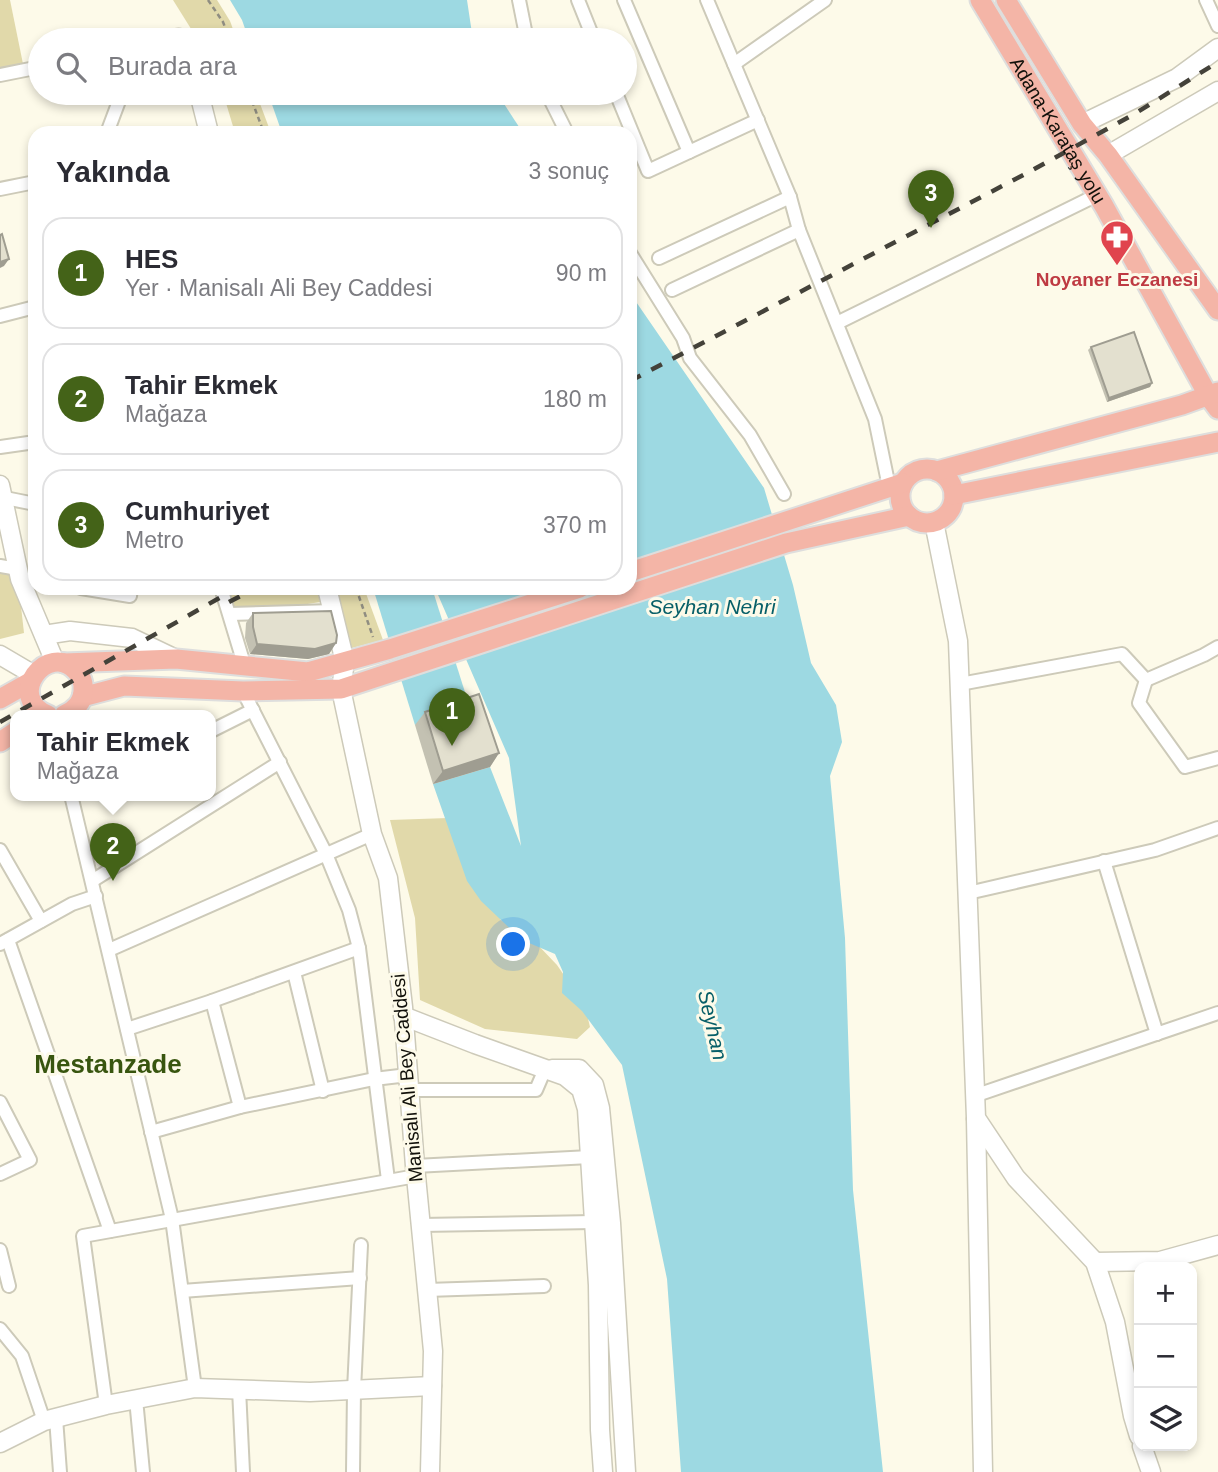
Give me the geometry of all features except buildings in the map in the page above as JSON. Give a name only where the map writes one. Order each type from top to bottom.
[{"type":"main road","name":"Adana-Karataş yolu","points":[[980,0],[1215,399]]},
{"type":"main road","name":"Adana-Karataş yolu","points":[[1006,0],[1083,124],[1217,305]]},
{"type":"main road","points":[[1083,124],[1177,78],[1218,48]]},
{"type":"main road","points":[[1108,155],[1218,90]]},
{"type":"main road","points":[[202,105],[207,126]]},
{"type":"main road","points":[[637,585],[783,533],[896,485],[922,469],[937,471],[1215,399]]},
{"type":"main road","points":[[954,495],[1218,442]]},
{"type":"main road","points":[[896,485],[900,500],[909,516],[916,521],[934,522],[948,512],[954,495],[949,481],[937,471]]},
{"type":"main road","points":[[1,493],[18,574],[44,635],[60,663],[72,667],[82,680],[82,698],[78,706],[72,710]]},
{"type":"main road","points":[[637,570],[783,533],[909,516]]},
{"type":"main road","points":[[934,522],[958,641],[976,1118],[984,1472]]},
{"type":"main road","points":[[329,595],[345,662],[341,689]]},
{"type":"main road","points":[[0,699],[32,678],[47,664],[176,659],[308,671],[345,662],[382,644],[555,595]]},
{"type":"main road","points":[[82,698],[124,686],[243,691],[341,689],[608,595]]},
{"type":"main road","points":[[44,635],[70,631],[132,638],[176,659]]},
{"type":"main road","points":[[0,655],[32,678]]},
{"type":"main road","points":[[32,678],[32,701],[41,710]]},
{"type":"main road","name":"Manisalı Ali Bey Caddesi","points":[[341,689],[372,834],[387,878],[403,1016],[433,1350],[430,1472]]},
{"type":"main road","points":[[403,1016],[565,1076],[581,1089],[587,1109],[594,1222],[603,1472]]},
{"type":"main road","points":[[545,1069],[579,1069],[594,1085],[600,1108],[611,1223],[626,1472]]},
{"type":"main road","points":[[976,1118],[1016,1178],[1095,1262],[1115,1322],[1134,1419]]},
{"type":"main road","points":[[1095,1262],[1160,1261],[1218,1245]]},
{"type":"main road","points":[[0,1443],[50,1420],[106,1405],[195,1388],[310,1392],[432,1386]]},
{"type":"main road","points":[[1144,1451],[1151,1472]]},
{"type":"street","points":[[519,0],[525,28]]},
{"type":"street","points":[[578,0],[589,28]]},
{"type":"street","points":[[624,0],[636,28]]},
{"type":"street","points":[[707,0],[790,197],[799,230],[875,419],[896,485]]},
{"type":"street","points":[[734,64],[825,0]]},
{"type":"street","points":[[1206,0],[1218,26]]},
{"type":"street","points":[[637,30],[689,152]]},
{"type":"street","points":[[0,75],[28,69]]},
{"type":"street","points":[[110,126],[118,105]]},
{"type":"street","points":[[553,105],[564,126]]},
{"type":"street","points":[[621,105],[629,126]]},
{"type":"street","points":[[637,145],[648,172],[758,120]]},
{"type":"street","points":[[0,189],[28,183]]},
{"type":"street","points":[[837,323],[1097,195]]},
{"type":"street","points":[[659,258],[790,197]]},
{"type":"street","points":[[672,290],[799,230]]},
{"type":"street","points":[[637,264],[682,338],[690,358],[750,435],[784,494]]},
{"type":"street","points":[[0,316],[28,309]]},
{"type":"street","points":[[0,447],[28,443]]},
{"type":"street","points":[[1,493],[28,503]]},
{"type":"street","points":[[223,595],[244,664]]},
{"type":"street","points":[[230,614],[333,611]]},
{"type":"street","points":[[1218,647],[1146,680],[1139,703],[1185,767],[1218,758]]},
{"type":"street","points":[[960,684],[1122,654],[1146,680]]},
{"type":"street","points":[[243,691],[327,854],[349,910],[359,948],[388,1180]]},
{"type":"street","points":[[216,728],[253,710]]},
{"type":"street","points":[[92,881],[280,762]]},
{"type":"street","points":[[76,801],[92,881],[172,1219],[195,1388]]},
{"type":"street","points":[[968,893],[1155,850],[1218,828]]},
{"type":"street","points":[[109,950],[372,834]]},
{"type":"street","points":[[0,850],[41,921]]},
{"type":"street","points":[[1104,861],[1157,1034]]},
{"type":"street","points":[[96,896],[72,904],[4,942],[110,1231]]},
{"type":"street","points":[[127,1029],[212,1002],[359,948]]},
{"type":"street","points":[[293,972],[323,1091]]},
{"type":"street","points":[[212,1002],[240,1107]]},
{"type":"street","points":[[974,1096],[1218,1013]]},
{"type":"street","points":[[151,1132],[240,1107],[374,1079],[536,1090],[545,1069]]},
{"type":"street","points":[[0,1174],[30,1160],[2,1111]]},
{"type":"street","points":[[106,1405],[83,1236],[388,1180],[415,1171],[590,1157]]},
{"type":"street","points":[[421,1225],[594,1222]]},
{"type":"street","points":[[353,1472],[361,1245]]},
{"type":"street","points":[[0,1250],[9,1286]]},
{"type":"street","points":[[182,1291],[360,1278]]},
{"type":"street","points":[[427,1290],[544,1286]]},
{"type":"street","points":[[0,1329],[22,1356],[50,1420],[60,1472]]},
{"type":"street","points":[[239,1389],[243,1472]]},
{"type":"street","points":[[136,1399],[143,1472]]},
{"type":"path","points":[[208,0],[225,28]]},
{"type":"path","points":[[254,105],[261,126]]},
{"type":"path","points":[[359,595],[382,644]]},
{"type":"shaded area","points":[[0,0],[10,0],[23,64],[0,69]]},
{"type":"shaded area","points":[[173,0],[217,0],[233,28],[190,28]]},
{"type":"shaded area","points":[[227,105],[260,105],[268,126],[233,126]]},
{"type":"shaded area","points":[[0,568],[17,571],[24,633],[0,639]]},
{"type":"shaded area","points":[[226,595],[318,595],[320,602],[234,616]]},
{"type":"shaded area","points":[[334,595],[367,595],[383,640],[352,648]]},
{"type":"shaded area","points":[[448,818],[471,868],[501,920],[536,943],[557,965],[585,1006],[590,1027],[577,1039],[485,1029],[420,1000],[415,918],[390,820]]},
{"type":"water","points":[[230,0],[467,0],[471,28],[245,28]]},
{"type":"water","points":[[272,105],[505,105],[518,126],[280,126]]},
{"type":"water","points":[[637,303],[764,488],[793,585],[811,663],[836,705],[842,742],[830,776],[845,938],[853,1190],[883,1472],[681,1472],[667,1279],[622,1065],[582,1011],[562,993],[563,972],[555,954],[522,940],[481,901],[467,881],[433,784],[490,767],[521,846],[509,758],[438,595],[637,595]]},
{"type":"water","points":[[375,595],[434,595],[470,708],[415,725]]},
{"type":"railway","points":[[637,377],[1029,172],[1136,113],[1218,62]]},
{"type":"railway","points":[[21,710],[225,595]]},
{"type":"railway","points":[[229,602],[242,595]]},
{"type":"railway","points":[[0,722],[10,716]]},
{"type":"place","name":"Cumhuriyet","points":[[931,228]]},
{"type":"place","name":"Noyaner Eczanesi","points":[[1117,267]]},
{"type":"place","name":"HES","points":[[452,746]]},
{"type":"place","name":"Tahir Ekmek","points":[[113,881]]},
{"type":"district","name":"Mestanzade","points":[[108,1064]]},
{"type":"water label","name":"Seyhan Nehri","points":[[712,606]]},
{"type":"water label","name":"Seyhan","points":[[713,1025]]}]
